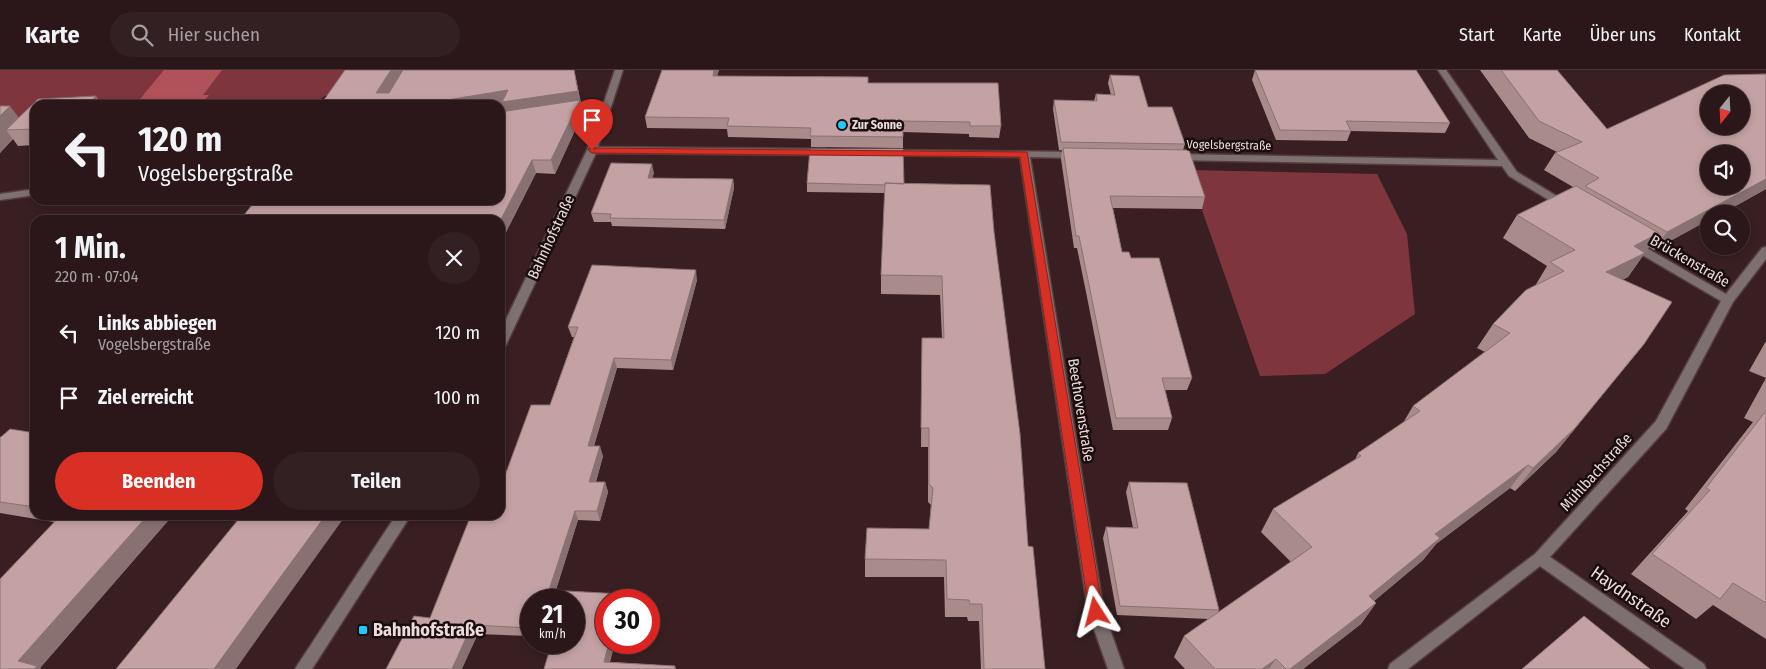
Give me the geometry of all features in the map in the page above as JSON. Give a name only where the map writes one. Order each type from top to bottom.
[{"type":"street","name":"Bahnhofstraße","points":[[505,334],[592,150],[619,70]]},
{"type":"street","points":[[1442,70],[1513,174],[1577,212]]},
{"type":"street","points":[[559,112],[608,104]]},
{"type":"street","points":[[592,150],[838,152]]},
{"type":"street","points":[[877,153],[1092,156]]},
{"type":"street","name":"Beethovenstraße","points":[[1024,154],[1096,612],[1116,669]]},
{"type":"street","name":"Vogelsbergstraße","points":[[1160,157],[1504,163]]},
{"type":"street","points":[[0,198],[30,193]]},
{"type":"street","name":"Brückenstraße","points":[[1619,236],[1728,300]]},
{"type":"street","name":"Mühlbachstraße","points":[[1396,669],[1540,558],[1661,425],[1728,300],[1766,251]]},
{"type":"street","points":[[303,669],[401,520]]},
{"type":"street","name":"Haydnstraße","points":[[1540,558],[1698,669]]},
{"type":"shaded area","points":[[0,70],[383,70],[342,93],[325,96],[319,100],[30,100],[30,137],[0,127]]},
{"type":"shaded area","points":[[164,70],[222,70],[203,95],[209,95],[205,100],[139,100]]},
{"type":"shaded area","points":[[1188,170],[1377,174],[1407,234],[1415,314],[1325,374],[1260,376]]},
{"type":"building","points":[[345,70],[391,70],[376,93],[389,93],[403,70],[574,70],[578,91],[505,102],[503,100],[508,90],[447,100],[324,100]]},
{"type":"building","points":[[662,70],[714,70],[713,76],[868,77],[868,83],[998,83],[1001,126],[970,126],[970,122],[903,121],[903,137],[810,136],[811,128],[727,126],[729,118],[645,117]]},
{"type":"building","points":[[1255,70],[1416,70],[1450,123],[1346,121],[1351,131],[1280,130]]},
{"type":"building","points":[[1501,70],[1557,70],[1607,129],[1700,86],[1700,135],[1750,135],[1750,85],[1702,85],[1724,75],[1766,74],[1766,179],[1750,188],[1750,145],[1700,145],[1700,195],[1736,195],[1717,205],[1700,205],[1700,214],[1667,232],[1585,186],[1599,178],[1555,153],[1582,142],[1539,121]]},
{"type":"building","points":[[1110,75],[1139,76],[1148,107],[1172,107],[1185,144],[1061,142],[1054,100],[1097,101],[1096,94],[1115,95]]},
{"type":"building","points":[[96,96],[92,100],[38,99]]},
{"type":"building","points":[[580,100],[551,160],[532,160],[503,215],[244,215],[252,205],[505,205],[505,111]]},
{"type":"building","points":[[0,106],[10,106],[0,116]]},
{"type":"building","points":[[30,107],[30,129],[6,130]]},
{"type":"building","points":[[1063,148],[1189,150],[1205,197],[1110,196],[1122,252],[1129,252],[1131,258],[1159,258],[1192,378],[1162,378],[1172,418],[1116,418],[1079,236],[1076,236]]},
{"type":"building","points":[[810,149],[903,149],[904,184],[807,183]]},
{"type":"building","points":[[611,163],[652,164],[648,178],[733,179],[724,220],[610,218],[611,214],[591,213]]},
{"type":"building","points":[[885,183],[990,185],[994,232],[1020,434],[1028,546],[1033,547],[1045,669],[984,669],[982,604],[970,604],[969,600],[947,599],[946,560],[865,559],[867,528],[929,529],[933,488],[929,484],[929,428],[921,428],[922,338],[944,338],[942,276],[881,275]]},
{"type":"building","points":[[1576,186],[1659,233],[1634,246],[1645,253],[1606,272],[1672,302],[1644,344],[1575,428],[1533,468],[1528,465],[1435,534],[1440,538],[1369,596],[1376,603],[1290,669],[1286,669],[1276,659],[1262,669],[1215,669],[1184,636],[1312,547],[1273,509],[1361,456],[1358,453],[1420,411],[1413,406],[1510,333],[1493,324],[1526,290],[1564,271],[1550,262],[1575,250],[1517,215]]},
{"type":"building","points":[[592,265],[696,270],[671,360],[614,358],[588,446],[600,446],[589,482],[605,482],[597,511],[575,511],[549,589],[520,589],[520,627],[472,625],[452,669],[386,669],[414,616],[430,618],[469,520],[505,520],[505,475],[531,405],[550,405],[578,327],[568,327]]},
{"type":"building","points":[[1766,411],[1766,603],[1733,583],[1720,599],[1652,554],[1710,490],[1706,488]]},
{"type":"building","points":[[10,429],[30,432],[30,506],[0,502],[1,437]]},
{"type":"building","points":[[1129,482],[1187,483],[1219,610],[1120,606],[1106,527],[1138,528]]},
{"type":"building","points":[[56,520],[144,520],[18,661],[37,666],[34,669],[0,669],[0,579]]},
{"type":"building","points":[[238,520],[322,520],[214,669],[116,669]]},
{"type":"building","points":[[585,592],[595,593],[595,654],[606,654],[604,662],[675,666],[674,669],[544,669],[548,654],[585,654]]},
{"type":"building","points":[[1584,616],[1650,669],[1522,669]]},
{"type":"place","name":"Zur Sonne","points":[[842,125]]},
{"type":"place","name":"Bahnhofstraße","points":[[363,630]]},
{"type":"route","points":[[592,150],[1024,154],[1096,612]]}]
